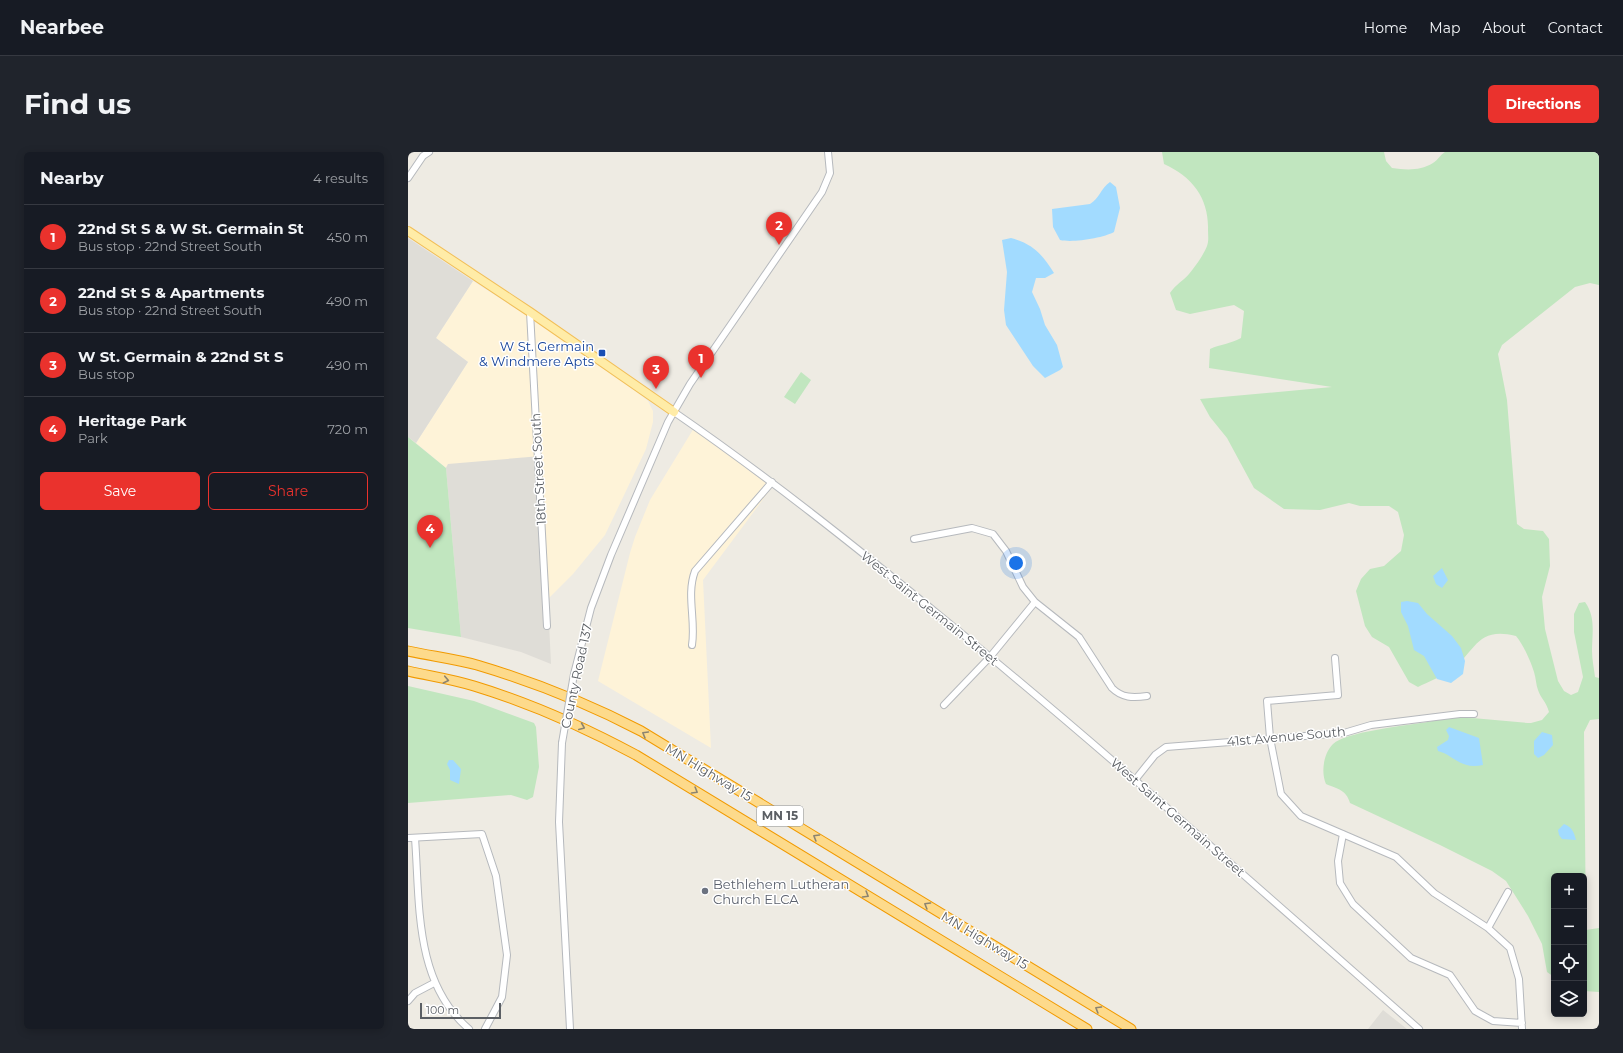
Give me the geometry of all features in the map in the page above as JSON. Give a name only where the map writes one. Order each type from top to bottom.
[{"type":"highway","name":"MN Highway 15","points":[[408,651],[476,665],[539,685],[601,711],[641,731],[1131,1029]]},
{"type":"highway","name":"MN Highway 15","points":[[408,671],[472,685],[533,706],[594,732],[636,755],[1087,1029]]},
{"type":"main road","name":"West Saint Germain Street","points":[[408,231],[530,312],[674,412]]},
{"type":"street","points":[[408,178],[421,154],[428,152]]},
{"type":"street","name":"County Road 137","points":[[570,1029],[559,822],[562,743],[574,674],[591,608],[611,554],[674,412],[704,362],[822,192],[830,173],[828,152]]},
{"type":"street","name":"18th Street South","points":[[530,312],[547,626]]},
{"type":"street","name":"West Saint Germain Street","points":[[674,412],[745,461],[891,576],[990,657],[1134,780],[1418,1029]]},
{"type":"street","points":[[692,645],[694,636],[690,583],[695,571],[772,482]]},
{"type":"street","points":[[914,539],[972,528],[993,534],[1006,551],[1023,587],[1035,602],[1079,637],[1115,691],[1118,694],[1134,698],[1147,696]]},
{"type":"street","points":[[944,705],[990,657],[1035,602]]},
{"type":"street","points":[[1335,658],[1338,696],[1267,701],[1270,738],[1281,794],[1301,816],[1343,834],[1396,857],[1434,893],[1488,928],[1510,948],[1519,979],[1522,1026],[1493,1021],[1475,1011],[1450,975],[1411,958],[1353,904],[1340,883],[1338,861],[1343,834]]},
{"type":"street","name":"41st Avenue South","points":[[1134,780],[1155,755],[1166,746],[1344,733],[1371,725],[1460,714],[1474,714]]},
{"type":"street","points":[[408,838],[482,834],[496,876],[507,955],[502,997],[485,1029]]},
{"type":"street","points":[[415,838],[422,942],[434,983],[444,1001],[469,1029]]},
{"type":"street","points":[[1488,928],[1508,892]]},
{"type":"street","points":[[408,1001],[415,993],[434,983]]},
{"type":"shaded area","points":[[408,238],[473,281],[436,338],[468,362],[416,443],[408,437]]},
{"type":"shaded area","points":[[473,281],[534,320],[638,393],[648,401],[653,411],[653,422],[646,449],[605,535],[573,574],[548,599],[448,464],[446,468],[416,443],[468,362],[436,338]]},
{"type":"shaded area","points":[[694,428],[773,486],[703,580],[711,748],[598,681],[635,537],[650,500]]},
{"type":"shaded area","points":[[541,456],[551,664],[521,652],[461,637],[446,468],[448,464]]},
{"type":"shaded area","points":[[1383,1010],[1407,1029],[1368,1029]]},
{"type":"green space","points":[[1162,152],[1384,152],[1386,161],[1392,168],[1418,169],[1435,162],[1445,152],[1599,152],[1599,285],[1590,283],[1575,287],[1502,345],[1498,354],[1507,400],[1517,524],[1524,529],[1543,531],[1549,539],[1550,566],[1542,597],[1545,629],[1558,681],[1564,691],[1571,695],[1578,692],[1583,677],[1574,632],[1574,614],[1579,603],[1585,602],[1591,614],[1592,620],[1592,651],[1595,677],[1599,678],[1599,719],[1590,720],[1584,732],[1585,873],[1551,873],[1551,975],[1547,972],[1542,944],[1528,916],[1506,881],[1492,871],[1440,845],[1350,803],[1344,793],[1326,784],[1324,780],[1323,769],[1327,753],[1333,744],[1350,736],[1375,730],[1447,718],[1471,718],[1531,723],[1542,720],[1549,712],[1538,690],[1535,674],[1529,658],[1516,636],[1503,634],[1492,635],[1484,638],[1478,642],[1451,670],[1418,687],[1409,682],[1389,647],[1372,637],[1365,626],[1356,591],[1361,579],[1370,569],[1384,566],[1401,551],[1404,535],[1398,512],[1389,506],[1360,506],[1349,503],[1320,510],[1284,509],[1254,488],[1227,438],[1210,417],[1200,399],[1332,387],[1209,368],[1210,349],[1241,338],[1244,311],[1234,305],[1190,314],[1176,310],[1170,293],[1187,276],[1206,249],[1208,244],[1208,219],[1206,208],[1202,199],[1191,182],[1174,169],[1164,164]]},
{"type":"green space","points":[[801,372],[811,380],[795,404],[784,397]]},
{"type":"green space","points":[[408,437],[446,468],[461,637],[408,628]]},
{"type":"green space","points":[[408,686],[474,701],[534,723],[536,727],[539,767],[533,797],[527,800],[511,795],[408,803]]},
{"type":"green space","points":[[1599,928],[1599,992],[1587,991],[1587,930]]},
{"type":"water","points":[[1110,182],[1116,187],[1120,208],[1114,232],[1088,239],[1072,241],[1060,240],[1053,227],[1052,209],[1090,204]]},
{"type":"water","points":[[1011,238],[1025,243],[1041,255],[1054,273],[1045,278],[1036,278],[1032,292],[1040,309],[1045,325],[1057,345],[1063,367],[1045,378],[1033,366],[1006,325],[1004,310],[1007,272],[1002,240]]},
{"type":"water","points":[[1442,568],[1448,580],[1442,588],[1436,584],[1433,576]]},
{"type":"water","points":[[1407,601],[1418,603],[1427,614],[1452,636],[1461,648],[1465,661],[1463,674],[1451,683],[1437,679],[1424,656],[1414,650],[1408,626],[1401,612],[1401,602]]},
{"type":"water","points":[[1449,727],[1479,738],[1483,765],[1475,766],[1463,764],[1438,751],[1437,747],[1448,740],[1449,736],[1446,730]]},
{"type":"water","points":[[1542,732],[1552,735],[1553,745],[1544,755],[1538,758],[1534,754],[1534,741]]},
{"type":"water","points":[[449,760],[453,760],[461,769],[459,784],[450,780],[450,770],[447,764]]},
{"type":"water","points":[[1564,824],[1572,830],[1576,840],[1562,839],[1559,835],[1558,830]]},
{"type":"place","name":"22nd St S & Apartments","points":[[779,245]]},
{"type":"place","name":"W St. Germain & Windmere Apts","points":[[602,353]]},
{"type":"place","name":"22nd St S & W St. Germain St","points":[[701,378]]},
{"type":"place","name":"W St. Germain & 22nd St S","points":[[656,389]]},
{"type":"place","name":"Heritage Park","points":[[430,548]]},
{"type":"place","name":"Bethlehem Lutheran Church ELCA","points":[[705,891]]}]
